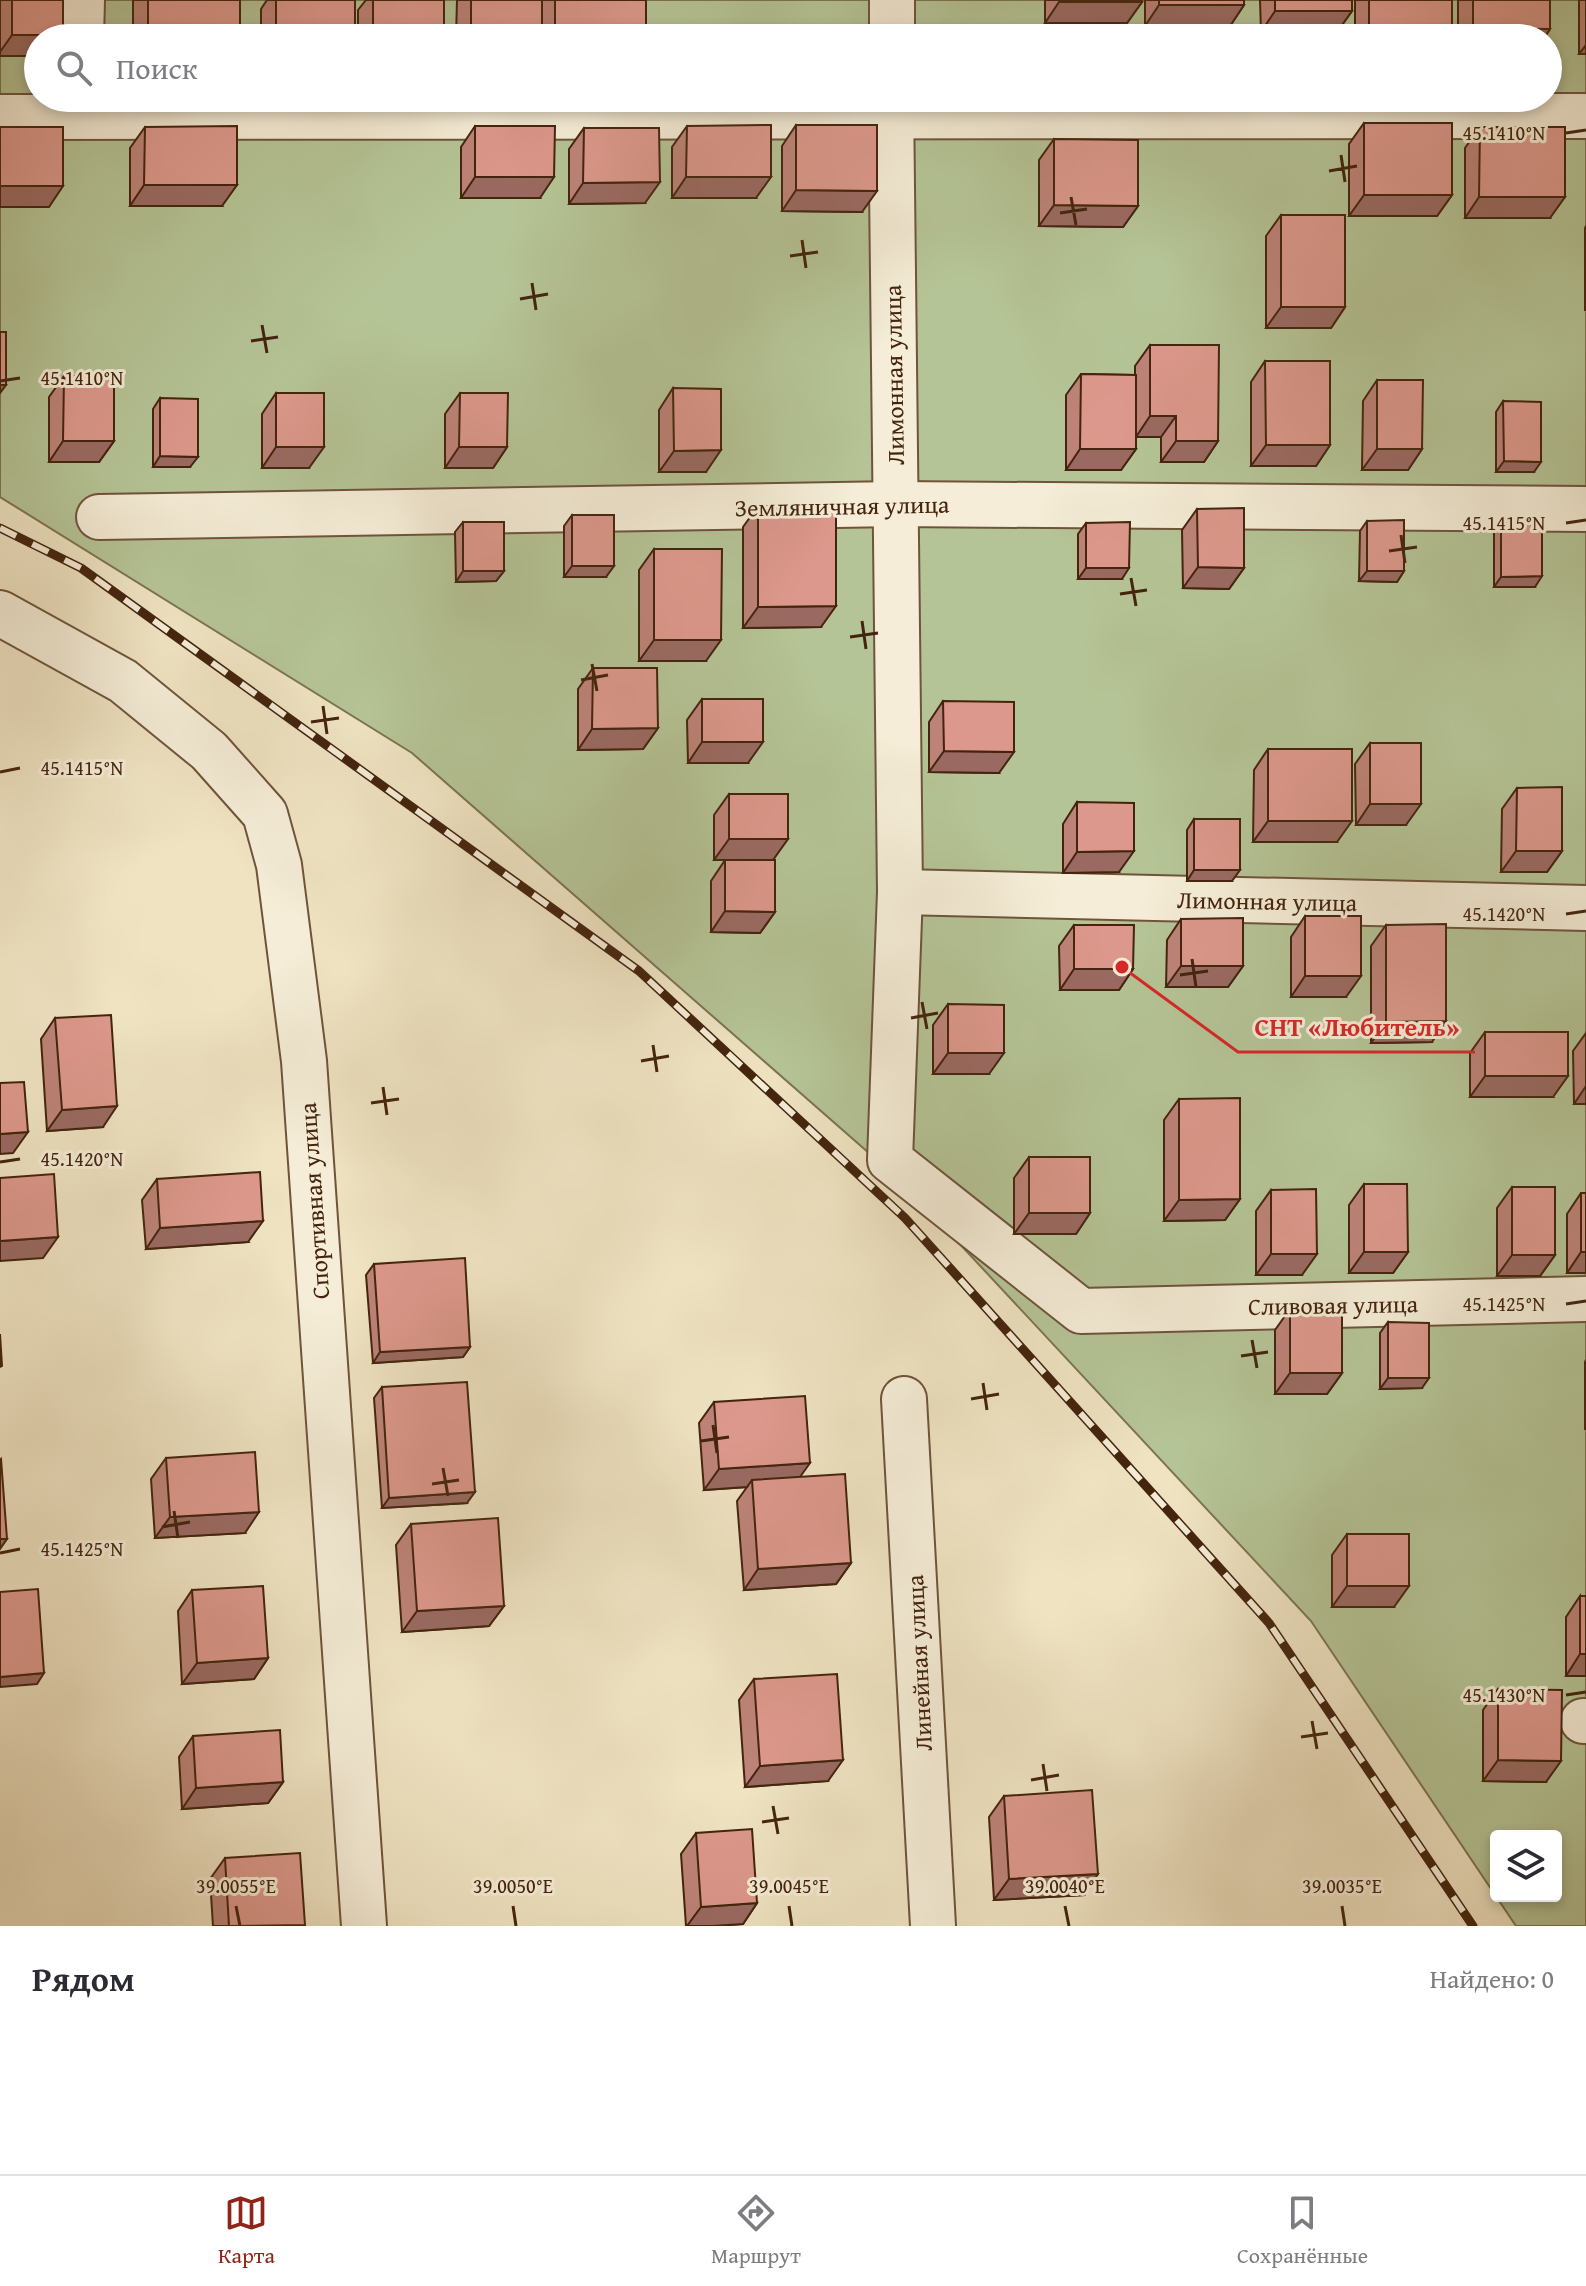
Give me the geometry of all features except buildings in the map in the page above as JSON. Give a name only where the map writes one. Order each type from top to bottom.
[{"type":"street","points":[[81,24],[82,0]]},
{"type":"street","points":[[892,0],[892,24]]},
{"type":"street","points":[[0,117],[43,112]]},
{"type":"street","name":"Лимонная улица","points":[[891,112],[900,892],[890,1160],[1081,1311]]},
{"type":"street","points":[[1238,112],[1586,116]]},
{"type":"street","name":"Земляничная улица","points":[[99,517],[896,504],[1586,509]]},
{"type":"street","name":"Спортивная улица","points":[[0,613],[123,681],[209,751],[265,814],[279,865],[304,1061],[364,1926]]},
{"type":"street","name":"Лимонная улица","points":[[900,892],[1586,908]]},
{"type":"street","name":"Сливовая улица","points":[[1081,1311],[1586,1299]]},
{"type":"street","name":"Линейная улица","points":[[904,1399],[933,1926]]},
{"type":"green space","points":[[0,0],[1586,0],[1586,1926],[1516,1926],[1500,1902],[1562,1902],[1562,1830],[1490,1830],[1490,1887],[1311,1621],[902,1182],[412,753],[0,497]]},
{"type":"railway","points":[[0,528],[81,568],[639,971],[905,1218],[1269,1623],[1473,1926]]},
{"type":"place","name":"СНТ «Любитель»","points":[[1122,967]]}]
